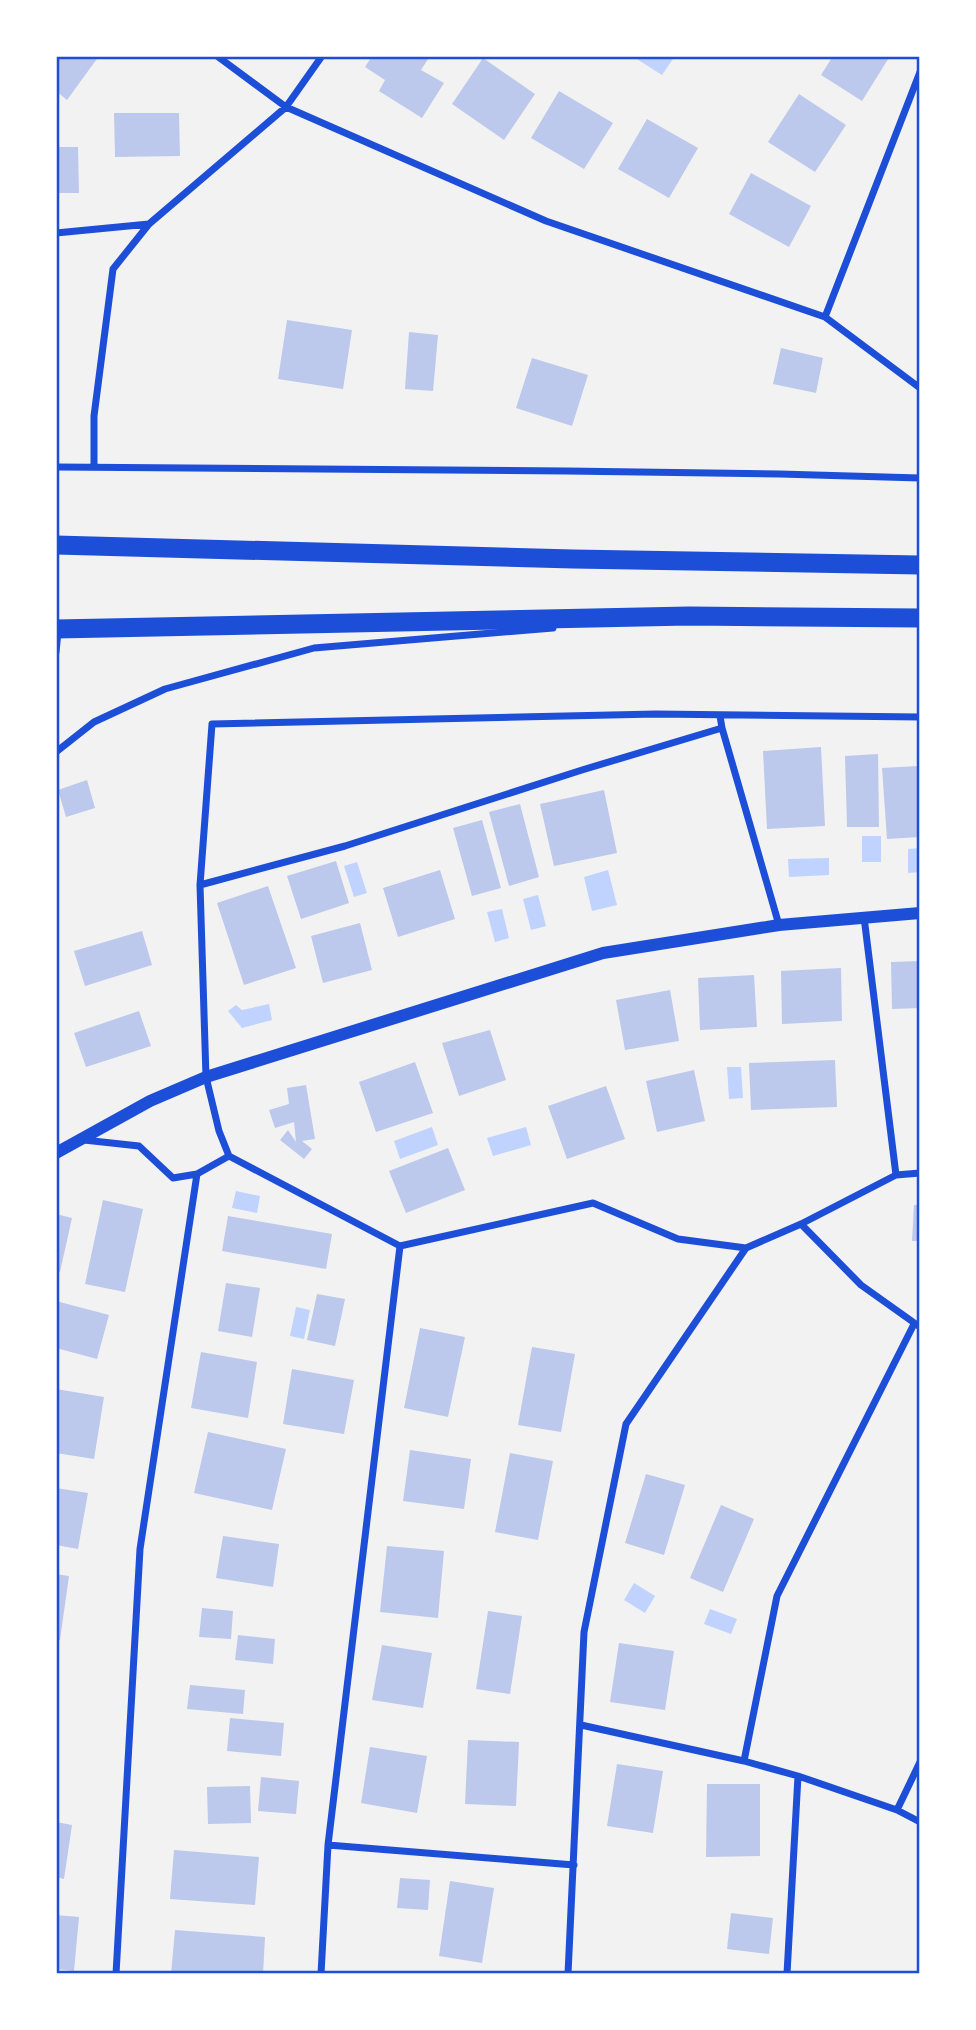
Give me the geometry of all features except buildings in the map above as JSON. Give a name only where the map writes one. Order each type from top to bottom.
[{"type":"highway","points":[[56,545],[920,565]]},
{"type":"highway","points":[[57,626],[689,616],[920,618]]},
{"type":"street","points":[[217,56],[286,107],[546,221],[825,317],[920,388]]},
{"type":"street","points":[[94,467],[94,416],[113,269],[149,224],[286,107],[322,56]]},
{"type":"street","points":[[825,317],[920,72]]},
{"type":"street","points":[[56,233],[149,224]]},
{"type":"street","points":[[56,467],[647,472],[920,478]]},
{"type":"street","points":[[56,752],[94,722],[165,689],[314,649],[689,616]]},
{"type":"street","points":[[56,652],[57,626]]},
{"type":"street","points":[[920,717],[656,714],[212,724],[200,885],[206,1077],[219,1131],[229,1156],[400,1246],[593,1203],[678,1239],[746,1248],[801,1224],[896,1175],[920,1173]]},
{"type":"street","points":[[720,716],[779,925]]},
{"type":"street","points":[[200,885],[345,846],[722,728]]},
{"type":"street","points":[[56,1153],[149,1101],[206,1077],[603,953],[779,925],[920,912]]},
{"type":"street","points":[[864,917],[896,1175]]},
{"type":"street","points":[[80,1139],[139,1146],[173,1178],[197,1174],[229,1156]]},
{"type":"street","points":[[116,1974],[140,1549],[197,1174]]},
{"type":"street","points":[[744,1761],[777,1596],[917,1326],[860,1285],[801,1224]]},
{"type":"street","points":[[321,1974],[328,1845],[400,1246]]},
{"type":"street","points":[[568,1974],[584,1632],[626,1424],[746,1248]]},
{"type":"street","points":[[581,1725],[799,1776],[897,1810],[920,1822]]},
{"type":"street","points":[[897,1810],[920,1762]]},
{"type":"street","points":[[786,1974],[799,1776]]},
{"type":"street","points":[[328,1845],[574,1865]]},
{"type":"water","points":[[632,56],[675,56],[662,75]]},
{"type":"water","points":[[862,836],[881,836],[881,862],[862,862]]},
{"type":"water","points":[[920,848],[920,872],[908,873],[908,849]]},
{"type":"water","points":[[829,858],[829,875],[789,877],[788,859]]},
{"type":"water","points":[[357,862],[367,893],[354,897],[344,866]]},
{"type":"water","points":[[608,870],[617,905],[592,911],[584,877]]},
{"type":"water","points":[[538,895],[546,926],[531,930],[523,899]]},
{"type":"water","points":[[502,909],[509,938],[495,942],[487,912]]},
{"type":"water","points":[[269,1004],[272,1020],[242,1028],[228,1011],[236,1005],[242,1010]]},
{"type":"water","points":[[727,1067],[741,1067],[743,1098],[729,1099]]},
{"type":"water","points":[[432,1127],[438,1145],[400,1159],[394,1141]]},
{"type":"water","points":[[526,1127],[531,1145],[493,1156],[487,1138]]},
{"type":"water","points":[[236,1191],[260,1196],[257,1213],[232,1208]]},
{"type":"water","points":[[296,1307],[310,1310],[304,1339],[290,1336]]},
{"type":"water","points":[[634,1583],[655,1596],[645,1613],[624,1600]]},
{"type":"water","points":[[710,1609],[737,1619],[731,1634],[704,1624]]}]
